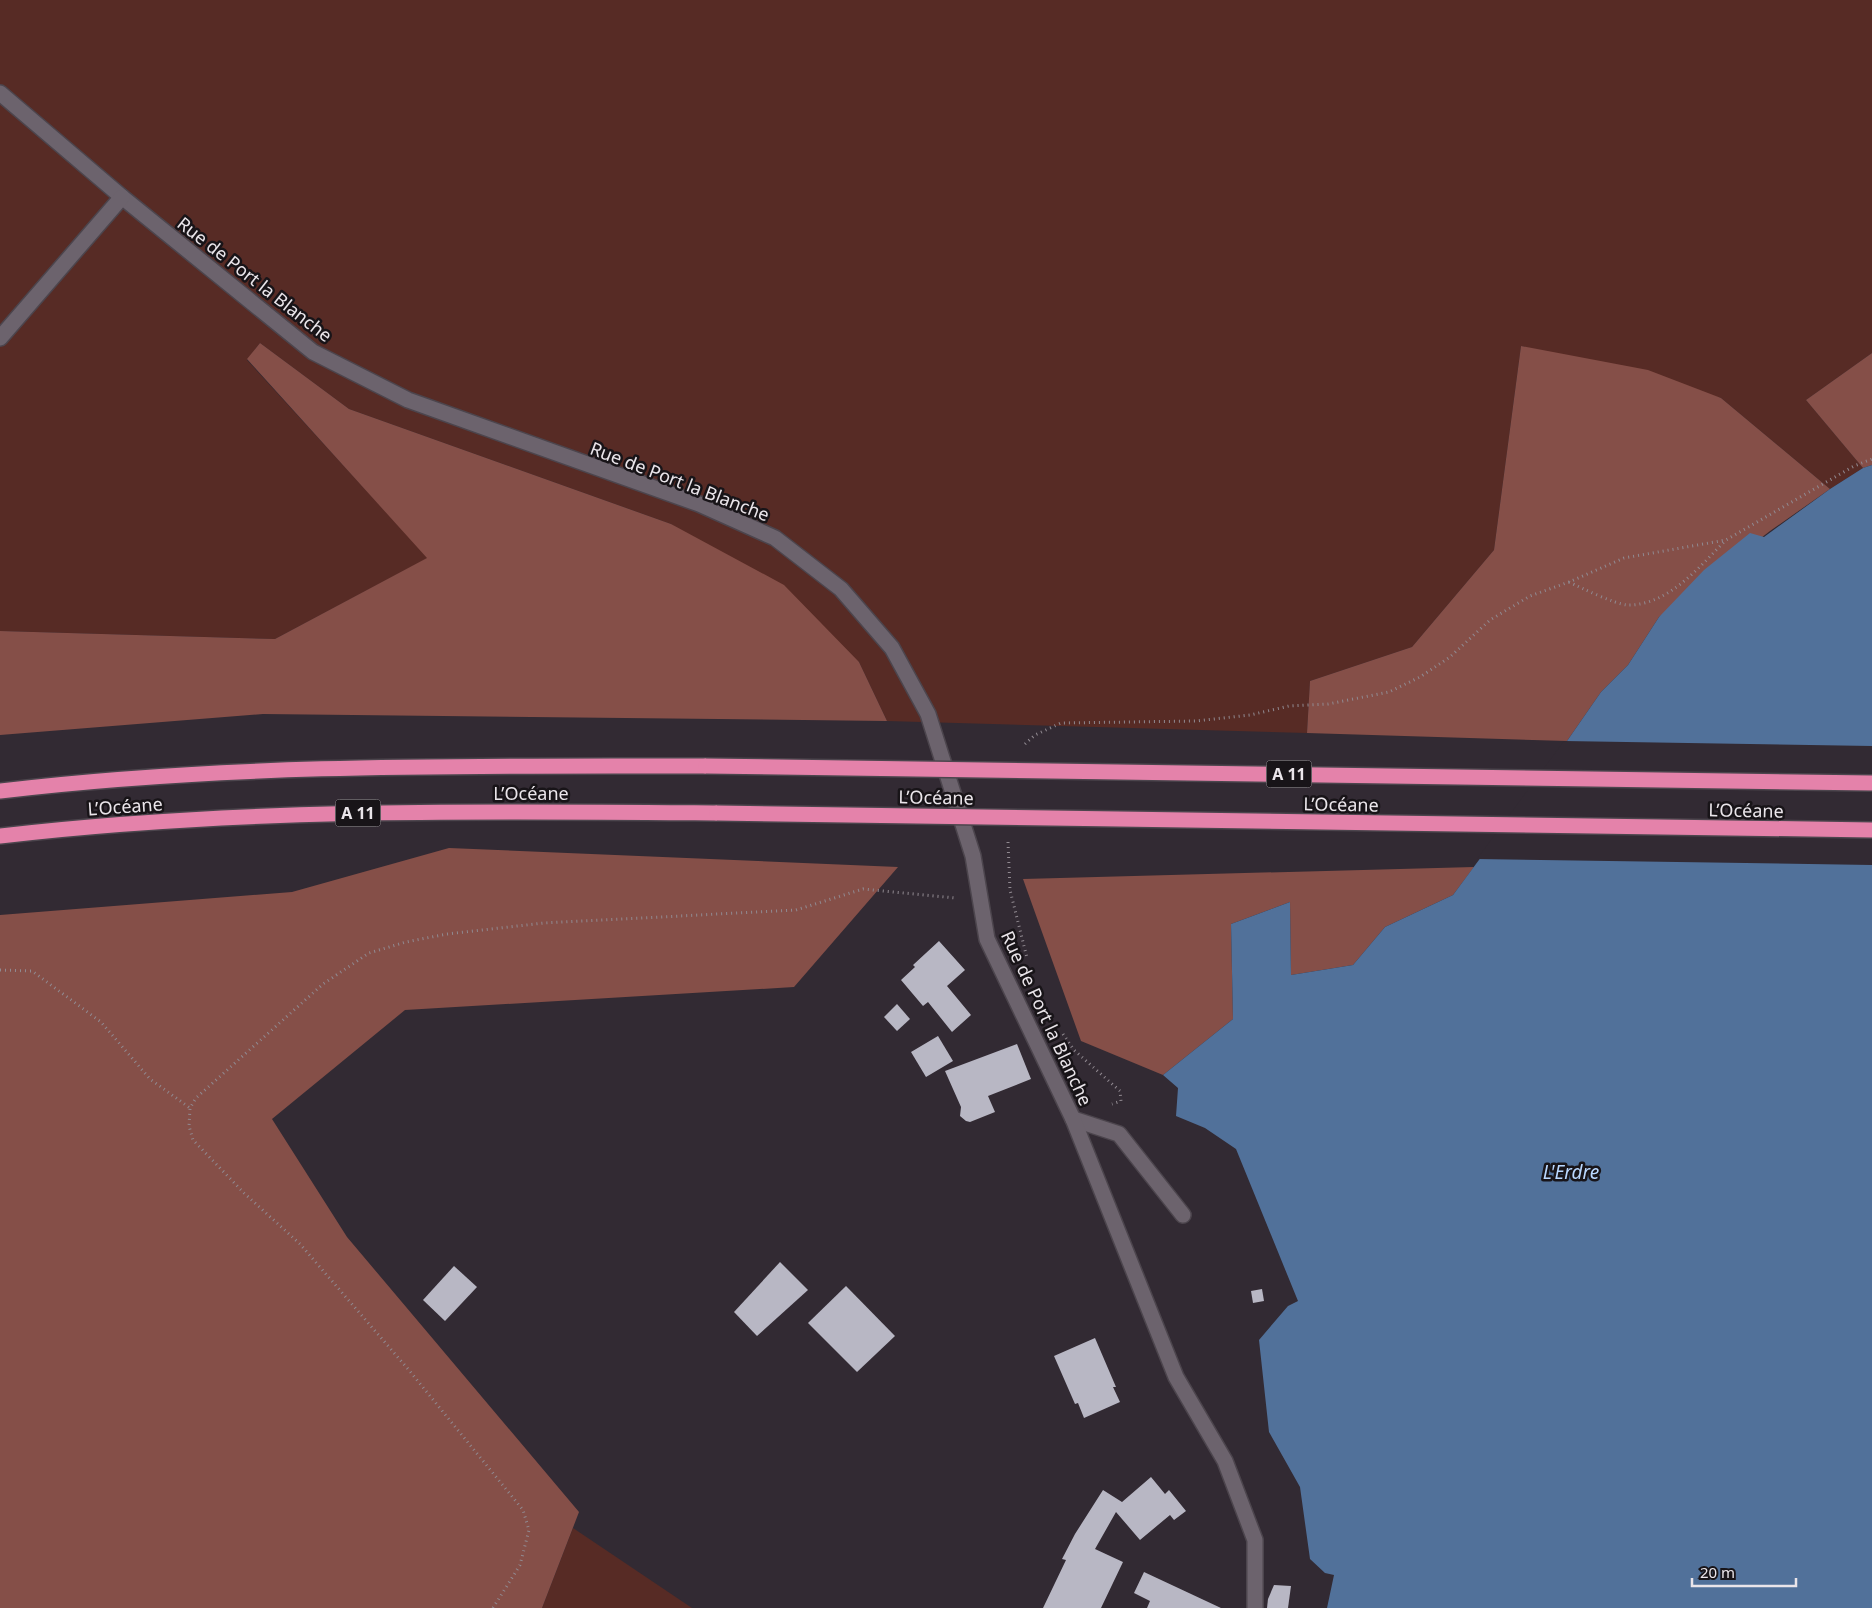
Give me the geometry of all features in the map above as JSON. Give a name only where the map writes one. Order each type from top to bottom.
[{"type":"highway","name":"L’Océane","points":[[0,791],[153,777],[283,771],[483,766],[706,766],[1872,783]]},
{"type":"highway","name":"L’Océane","points":[[0,836],[71,828],[179,820],[482,811],[1872,830]]},
{"type":"street","name":"Rue de Port la Blanche","points":[[0,93],[122,197],[313,352],[408,400],[698,504],[775,538],[841,589],[892,648],[928,714],[973,856],[987,939],[1073,1119],[1176,1377],[1225,1461],[1252,1531],[1255,1540],[1255,1608]]},
{"type":"street","points":[[0,338],[122,197]]},
{"type":"street","points":[[1073,1119],[1119,1134],[1183,1215]]},
{"type":"path","points":[[1569,582],[1587,591],[1626,605],[1655,600],[1690,577],[1726,540],[1854,466],[1872,459]]},
{"type":"path","points":[[1021,747],[1035,735],[1060,722],[1196,721],[1250,715],[1289,706],[1328,704],[1389,692],[1420,677],[1450,657],[1490,620],[1530,596],[1569,582],[1624,558],[1726,540]]},
{"type":"path","points":[[1008,835],[1010,890],[1029,965]]},
{"type":"path","points":[[494,1608],[520,1565],[529,1530],[523,1510],[408,1369],[300,1244],[244,1194],[193,1140],[189,1126],[190,1108],[196,1098],[323,984],[368,953],[406,942],[446,934],[544,923],[796,910],[863,890],[980,901]]},
{"type":"path","points":[[0,970],[32,971],[101,1022],[150,1079],[190,1108]]},
{"type":"path","points":[[1063,1034],[1074,1050],[1120,1090],[1121,1101],[1073,1119]]},
{"type":"shaded area","points":[[0,0],[1872,0],[1872,353],[1806,400],[1863,468],[1830,489],[1721,398],[1521,346],[1494,550],[1412,647],[1310,681],[1307,733],[887,721],[859,662],[671,524],[349,409],[260,343],[247,360],[428,558],[275,639],[0,631]]},
{"type":"shaded area","points":[[260,343],[349,409],[671,524],[784,585],[859,662],[887,721],[263,714],[0,735],[0,631],[275,639],[427,558],[247,359]]},
{"type":"shaded area","points":[[1521,346],[1648,370],[1721,398],[1830,489],[1770,531],[1659,617],[1628,665],[1601,692],[1567,741],[1307,733],[1310,681],[1412,647],[1494,550]]},
{"type":"shaded area","points":[[1872,353],[1872,465],[1863,468],[1806,400]]},
{"type":"shaded area","points":[[449,848],[898,867],[794,987],[405,1010],[272,1119],[347,1237],[579,1512],[542,1608],[0,1608],[0,915],[292,892]]},
{"type":"shaded area","points":[[1474,867],[1453,895],[1385,927],[1353,965],[1291,975],[1290,902],[1231,924],[1233,1019],[1163,1075],[1081,1041],[1023,879]]},
{"type":"shaded area","points":[[573,1528],[692,1608],[542,1608]]},
{"type":"water","name":"L'Erdre","points":[[1872,465],[1872,1608],[1327,1608],[1334,1575],[1325,1573],[1310,1559],[1300,1487],[1269,1432],[1259,1340],[1288,1306],[1298,1301],[1236,1149],[1205,1128],[1176,1116],[1178,1088],[1163,1075],[1233,1019],[1231,924],[1290,902],[1291,975],[1353,965],[1385,927],[1453,895],[1601,692],[1628,665],[1659,617],[1704,570],[1750,533],[1764,537],[1830,489],[1863,468]]},
{"type":"pier","points":[[1564,741],[1872,746],[1872,865],[1477,859]]},
{"type":"building","points":[[939,941],[965,970],[947,986],[971,1015],[952,1032],[928,1002],[923,1006],[901,980],[915,967],[913,965]]},
{"type":"building","points":[[897,1004],[910,1019],[897,1031],[884,1017]]},
{"type":"building","points":[[938,1036],[953,1061],[926,1077],[911,1052]]},
{"type":"building","points":[[1017,1044],[1031,1079],[988,1096],[995,1112],[970,1122],[966,1121],[960,1116],[961,1107],[945,1071]]},
{"type":"building","points":[[780,1262],[808,1290],[757,1336],[734,1312]]},
{"type":"building","points":[[454,1266],[477,1287],[445,1321],[423,1300]]},
{"type":"building","points":[[846,1286],[895,1336],[857,1372],[808,1323]]},
{"type":"building","points":[[1262,1289],[1264,1301],[1253,1303],[1251,1291]]},
{"type":"building","points":[[1095,1338],[1116,1387],[1113,1387],[1120,1402],[1084,1418],[1078,1403],[1075,1404],[1054,1356]]},
{"type":"building","points":[[1151,1477],[1165,1494],[1169,1490],[1186,1511],[1174,1520],[1170,1515],[1140,1540],[1116,1512],[1095,1549],[1123,1562],[1101,1608],[1043,1608],[1066,1560],[1062,1559],[1075,1534],[1103,1490],[1122,1502]]},
{"type":"building","points":[[1144,1572],[1221,1608],[1147,1608],[1150,1601],[1134,1593]]},
{"type":"building","points":[[1274,1585],[1291,1586],[1288,1608],[1267,1608],[1268,1599]]}]
